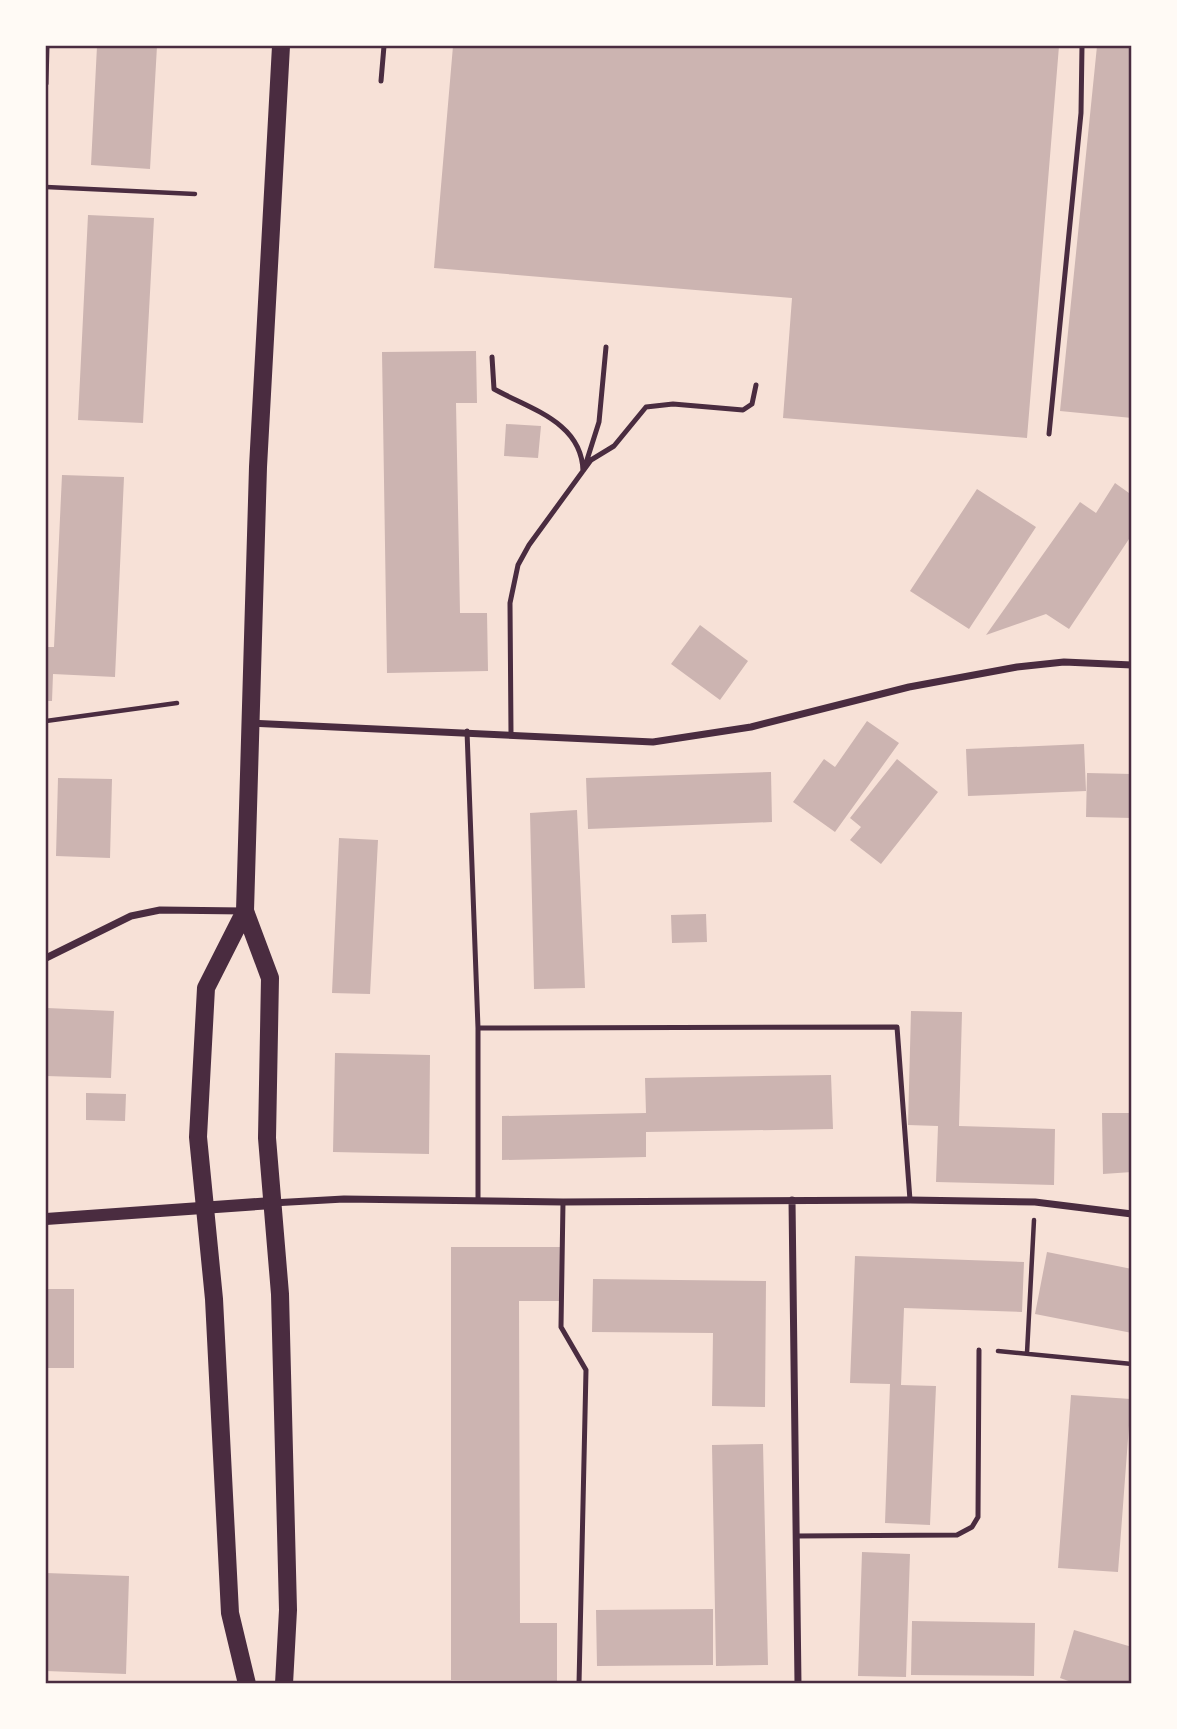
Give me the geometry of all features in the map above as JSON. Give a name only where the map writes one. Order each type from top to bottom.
[{"type":"main road","points":[[281,46],[258,467],[245,911],[270,978],[267,1138],[280,1294],[287,1540],[284,1684]]},
{"type":"main road","points":[[245,911],[206,988],[198,1137],[214,1299],[230,1613],[247,1684]]},
{"type":"street","points":[[250,723],[467,731],[617,742],[698,737],[751,727],[909,687],[1006,669],[1064,662],[1132,665]]},
{"type":"street","points":[[46,958],[131,916],[160,909],[245,911]]},
{"type":"street","points":[[46,1219],[344,1199],[1035,1202],[1132,1214]]},
{"type":"street","points":[[793,1200],[798,1684]]},
{"type":"lane","points":[[46,84],[47,46]]},
{"type":"lane","points":[[381,81],[384,46]]},
{"type":"lane","points":[[1049,434],[1081,113],[1082,46]]},
{"type":"lane","points":[[583,472],[595,442],[599,422],[606,347]]},
{"type":"lane","points":[[492,358],[494,389],[540,410],[572,436],[582,457],[583,472]]},
{"type":"lane","points":[[511,734],[512,584],[528,545],[591,460],[614,446],[646,407],[673,404],[743,411],[752,404],[756,385]]},
{"type":"lane","points":[[467,731],[478,1028],[478,1201]]},
{"type":"lane","points":[[478,1028],[897,1027],[909,1200]]},
{"type":"lane","points":[[563,1202],[561,1327],[586,1370],[579,1684]]},
{"type":"lane","points":[[796,1536],[957,1535],[972,1527],[978,1517],[979,1350]]},
{"type":"path","points":[[46,187],[195,194]]},
{"type":"path","points":[[46,721],[177,703]]},
{"type":"path","points":[[1027,1353],[1035,1202]]},
{"type":"path","points":[[979,1350],[1132,1364]]},
{"type":"building","points":[[97,46],[157,46],[150,169],[91,165]]},
{"type":"building","points":[[453,46],[1059,46],[1027,438],[783,418],[792,298],[434,268]]},
{"type":"building","points":[[1097,46],[1132,46],[1132,418],[1060,411]]},
{"type":"building","points":[[88,215],[154,218],[143,423],[78,420]]},
{"type":"building","points":[[476,351],[477,403],[456,403],[460,613],[487,613],[488,671],[387,673],[382,352]]},
{"type":"building","points":[[506,424],[541,426],[538,458],[504,456]]},
{"type":"building","points":[[62,475],[124,477],[115,677],[53,674],[52,701],[46,701],[46,647],[54,647]]},
{"type":"building","points":[[1115,483],[1129,493],[1132,490],[1132,541],[1129,539],[1069,629],[1046,614],[986,635],[1080,502],[1096,513]]},
{"type":"building","points":[[977,489],[1036,527],[969,629],[910,591]]},
{"type":"building","points":[[700,625],[748,661],[720,700],[671,664]]},
{"type":"building","points":[[867,721],[899,743],[835,832],[793,802],[824,759],[835,767]]},
{"type":"building","points":[[1084,744],[1086,791],[968,796],[966,749]]},
{"type":"building","points":[[897,759],[938,792],[881,864],[850,840],[861,827],[850,818]]},
{"type":"building","points":[[771,772],[772,822],[588,829],[586,778]]},
{"type":"building","points":[[1087,773],[1132,774],[1132,818],[1086,817]]},
{"type":"building","points":[[58,778],[112,779],[110,858],[56,856]]},
{"type":"building","points":[[577,810],[585,988],[534,989],[530,813]]},
{"type":"building","points":[[339,838],[378,840],[370,994],[332,993]]},
{"type":"building","points":[[706,914],[707,942],[672,943],[671,915]]},
{"type":"building","points":[[47,1008],[114,1011],[111,1078],[46,1076]]},
{"type":"building","points":[[911,1011],[962,1012],[959,1126],[1055,1129],[1054,1185],[936,1182],[938,1126],[908,1125]]},
{"type":"building","points":[[335,1053],[430,1055],[429,1154],[333,1152]]},
{"type":"building","points":[[831,1075],[833,1129],[646,1132],[646,1157],[502,1160],[502,1116],[646,1113],[645,1078]]},
{"type":"building","points":[[86,1093],[126,1094],[125,1121],[86,1120]]},
{"type":"building","points":[[1102,1113],[1132,1113],[1132,1172],[1103,1174]]},
{"type":"building","points":[[451,1247],[560,1247],[560,1301],[519,1301],[520,1623],[557,1623],[557,1681],[451,1680]]},
{"type":"building","points":[[1047,1252],[1132,1269],[1132,1333],[1035,1314]]},
{"type":"building","points":[[855,1256],[1024,1262],[1022,1312],[904,1308],[901,1385],[936,1386],[930,1525],[885,1523],[890,1384],[850,1383]]},
{"type":"building","points":[[593,1279],[766,1281],[765,1407],[712,1406],[713,1333],[592,1332]]},
{"type":"building","points":[[46,1289],[74,1289],[74,1368],[46,1368]]},
{"type":"building","points":[[1071,1395],[1131,1399],[1118,1572],[1058,1568]]},
{"type":"building","points":[[763,1444],[768,1665],[716,1666],[712,1445]]},
{"type":"building","points":[[862,1552],[910,1554],[906,1677],[858,1676]]},
{"type":"building","points":[[46,1573],[129,1576],[126,1674],[46,1671]]},
{"type":"building","points":[[713,1609],[713,1665],[597,1666],[596,1610]]},
{"type":"building","points":[[912,1621],[1035,1623],[1034,1676],[911,1675]]},
{"type":"building","points":[[1074,1630],[1132,1647],[1132,1684],[1077,1684],[1060,1678]]}]
